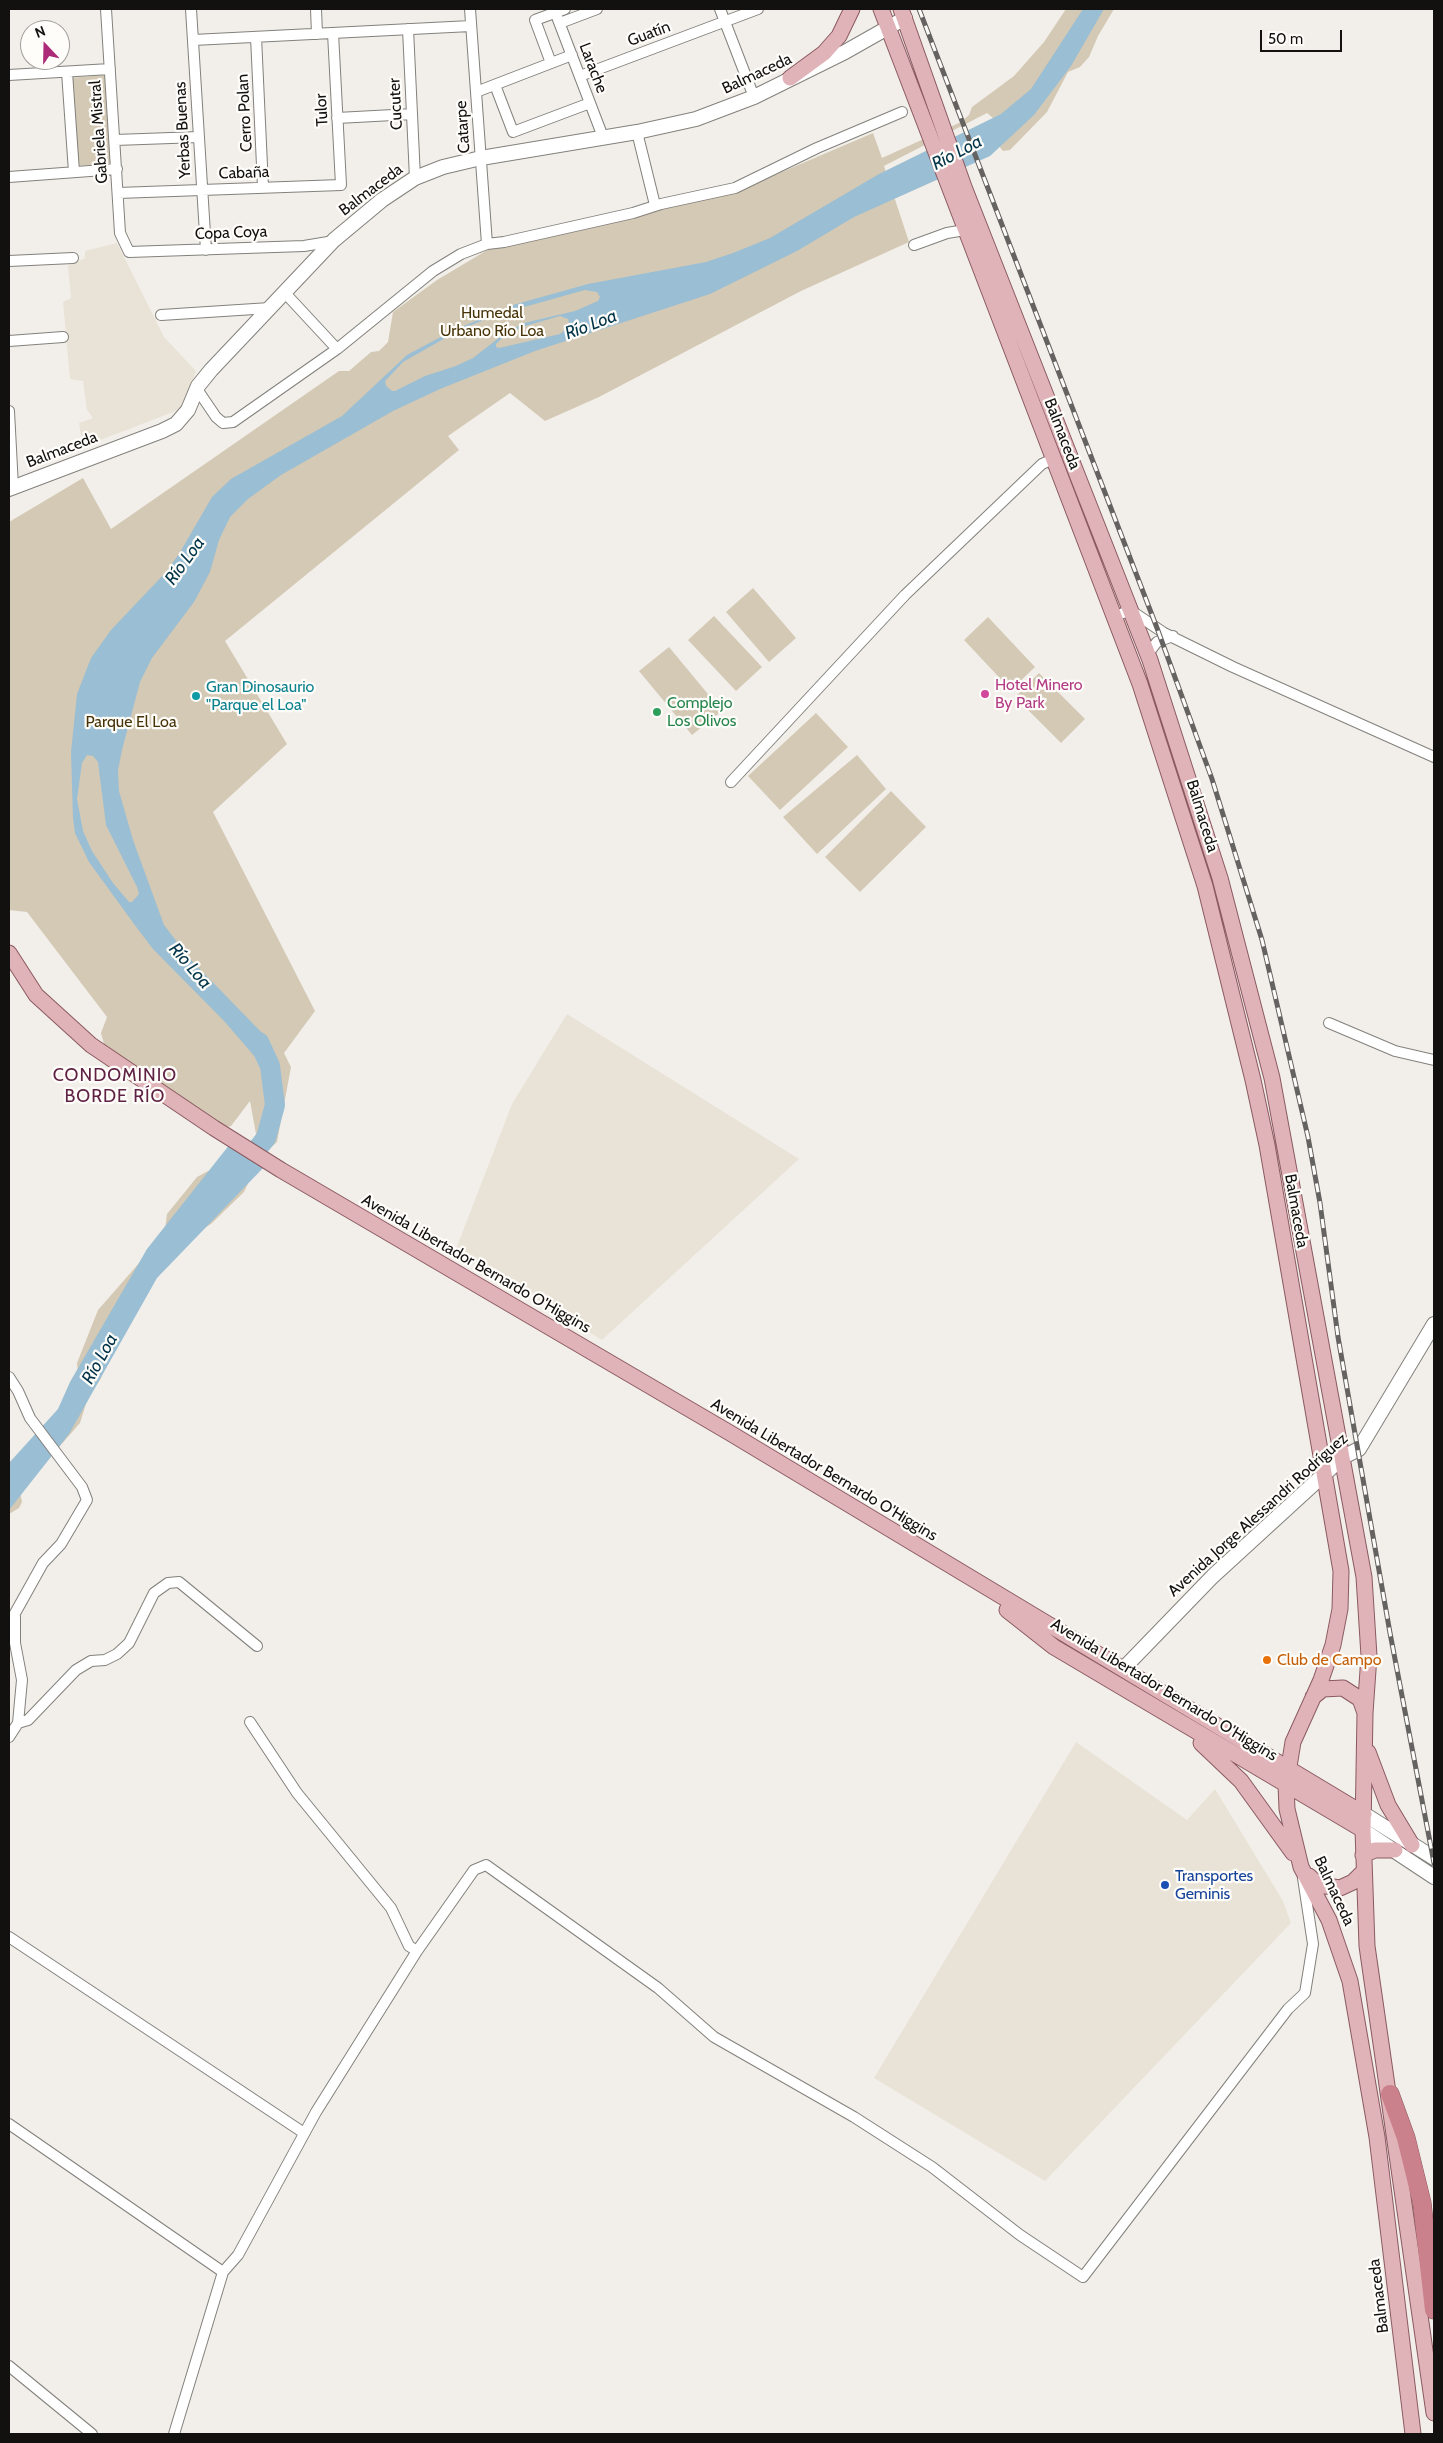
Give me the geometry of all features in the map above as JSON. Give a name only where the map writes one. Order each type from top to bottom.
[{"type":"highway","points":[[1390,2094],[1406,2138],[1422,2203],[1434,2310]]},
{"type":"main road","points":[[790,78],[824,54],[839,36],[852,9]]},
{"type":"main road","name":"Balmaceda","points":[[880,9],[930,118],[1150,660],[1220,878],[1272,1078],[1367,1603],[1369,1656],[1365,1713],[1363,1855],[1371,1983],[1390,2094],[1434,2414]]},
{"type":"main road","name":"Balmaceda","points":[[11,488],[176,424],[188,410],[197,390],[211,370],[334,240],[382,200],[415,178],[443,167],[481,158],[637,132],[696,119],[754,97],[888,28],[903,14],[930,118]]},
{"type":"main road","name":"Balmaceda","points":[[958,189],[965,230],[1114,617],[1163,752],[1205,886],[1223,953],[1267,1145],[1339,1553],[1342,1590],[1333,1645],[1293,1742],[1286,1785],[1287,1809],[1301,1867],[1329,1920],[1350,1981],[1377,2137],[1413,2434]]},
{"type":"main road","name":"Avenida Libertador Bernardo O'Higgins","points":[[9,953],[36,995],[86,1042],[214,1128],[281,1170],[730,1433],[1364,1814]]},
{"type":"main road","name":"Avenida Jorge Alessandri Rodríguez","points":[[1122,1669],[1213,1576],[1342,1457],[1359,1449],[1434,1324]]},
{"type":"main road","name":"Avenida Libertador Bernardo O'Higgins","points":[[955,1569],[1054,1647],[1363,1830]]},
{"type":"main road","points":[[1313,1697],[1323,1689],[1343,1688],[1360,1699],[1365,1713]]},
{"type":"main road","points":[[1170,1715],[1220,1759],[1241,1781],[1271,1821],[1301,1867],[1314,1882],[1332,1888],[1353,1882],[1364,1872]]},
{"type":"main road","points":[[1265,1755],[1279,1751],[1293,1742]]},
{"type":"main road","points":[[1365,1745],[1388,1805],[1412,1845]]},
{"type":"main road","points":[[1364,1814],[1434,1858]]},
{"type":"main road","points":[[1363,1830],[1434,1877]]},
{"type":"main road","points":[[1363,1855],[1382,1849],[1395,1850]]},
{"type":"street","name":"Gabriela Mistral","points":[[106,9],[120,233],[129,252]]},
{"type":"street","name":"Yerbas Buenas","points":[[191,9],[206,250]]},
{"type":"street","points":[[316,9],[317,34]]},
{"type":"street","name":"Catarpe","points":[[470,9],[486,244]]},
{"type":"street","points":[[560,23],[596,9]]},
{"type":"street","points":[[720,9],[754,97]]},
{"type":"street","name":"Guatín","points":[[580,76],[758,9]]},
{"type":"street","points":[[551,63],[535,20],[558,10]]},
{"type":"street","name":"Larache","points":[[558,10],[560,23],[603,137]]},
{"type":"street","points":[[193,40],[472,26]]},
{"type":"street","name":"Cucuter","points":[[408,29],[415,178]]},
{"type":"street","name":"Tulor","points":[[333,33],[341,185]]},
{"type":"street","name":"Cerro Polan","points":[[256,37],[264,187]]},
{"type":"street","points":[[476,92],[572,55]]},
{"type":"street","points":[[9,75],[110,69]]},
{"type":"street","name":"Gabriela Mistral","points":[[67,72],[74,172]]},
{"type":"street","points":[[495,85],[513,132],[590,103]]},
{"type":"street","points":[[197,390],[216,417],[223,423],[233,422],[337,349],[433,271],[461,254],[486,244],[504,242],[626,215],[654,205],[735,188],[817,148],[902,112]]},
{"type":"street","points":[[337,118],[412,114]]},
{"type":"street","points":[[637,132],[654,205]]},
{"type":"street","points":[[115,140],[199,137]]},
{"type":"street","points":[[9,177],[117,169]]},
{"type":"street","name":"Cabaña","points":[[118,193],[341,185]]},
{"type":"street","points":[[914,245],[947,233],[965,230]]},
{"type":"street","name":"Copa Coya","points":[[129,252],[304,246],[334,240]]},
{"type":"street","points":[[9,261],[73,258]]},
{"type":"street","points":[[285,293],[337,349]]},
{"type":"street","points":[[161,315],[270,308]]},
{"type":"street","points":[[9,340],[63,337]]},
{"type":"street","points":[[9,410],[11,488]]},
{"type":"street","points":[[731,782],[905,595],[1042,464],[1053,459]]},
{"type":"street","points":[[1114,617],[1130,610],[1172,636],[1233,667],[1434,757]]},
{"type":"street","points":[[1150,660],[1150,651],[1157,642],[1172,636]]},
{"type":"street","points":[[1329,1023],[1395,1051],[1434,1060]]},
{"type":"street","points":[[9,1377],[18,1391],[30,1418],[82,1487],[87,1500],[61,1544],[43,1563],[12,1621],[22,1680],[18,1723],[9,1737]]},
{"type":"street","points":[[18,1723],[28,1720],[76,1670],[91,1661],[105,1660],[117,1654],[129,1643],[154,1594],[168,1583],[180,1582],[257,1646]]},
{"type":"street","points":[[250,1722],[297,1793],[391,1908],[409,1946],[416,1951]]},
{"type":"street","points":[[174,2434],[222,2272],[238,2254],[304,2133],[416,1951],[474,1870],[486,1865],[658,1988],[714,2037],[854,2117],[932,2167],[1020,2235],[1083,2277],[1288,2009],[1305,1993],[1312,1944],[1301,1867]]},
{"type":"street","points":[[9,1937],[304,2133]]},
{"type":"street","points":[[9,2124],[222,2272]]},
{"type":"street","points":[[9,2366],[92,2434]]},
{"type":"shaded area","points":[[117,243],[164,337],[196,371],[181,409],[90,444],[81,436],[79,423],[93,418],[87,410],[83,381],[70,379],[63,302],[71,298],[68,266],[85,258],[85,251]]},
{"type":"shaded area","points":[[567,1014],[799,1159],[602,1340],[456,1249],[512,1104]]},
{"type":"shaded area","points":[[1076,1742],[1187,1820],[1215,1789],[1283,1901],[1291,1923],[1045,2181],[874,2078]]},
{"type":"green space","name":"Parque El Loa","points":[[1066,9],[1114,9],[1098,36],[1089,57],[1080,67],[1068,72],[1047,112],[1010,150],[1003,151],[999,146],[993,118],[987,113],[884,166],[909,242],[801,291],[599,397],[545,421],[510,393],[448,436],[459,450],[225,641],[287,744],[213,812],[315,1011],[284,1053],[291,1067],[277,1142],[266,1152],[244,1192],[211,1224],[170,1250],[118,1339],[100,1380],[88,1397],[80,1423],[20,1492],[22,1502],[19,1508],[9,1514],[9,1463],[47,1428],[78,1375],[77,1363],[98,1310],[147,1254],[150,1246],[159,1243],[164,1237],[167,1214],[197,1177],[208,1171],[221,1171],[241,1163],[256,1134],[250,1101],[231,1126],[223,1128],[106,1051],[101,1033],[107,1017],[27,912],[9,910],[9,522],[83,478],[111,529],[339,371],[349,371],[371,352],[379,351],[388,342],[393,312],[437,280],[489,249],[749,186],[873,133],[882,158],[961,122],[969,115],[972,107],[1014,76],[1044,42]]},
{"type":"green space","points":[[105,75],[113,163],[76,166],[69,78]]},
{"type":"green space","points":[[753,588],[796,638],[769,662],[726,612]]},
{"type":"green space","points":[[714,616],[762,667],[736,691],[688,640]]},
{"type":"green space","points":[[988,617],[1035,667],[1011,690],[964,640]]},
{"type":"green space","points":[[669,647],[722,711],[692,735],[639,671]]},
{"type":"green space","points":[[1039,673],[1085,719],[1061,743],[1015,697]]},
{"type":"green space","points":[[816,713],[848,747],[780,810],[748,776]]},
{"type":"green space","points":[[857,755],[886,789],[817,854],[783,817]]},
{"type":"green space","points":[[891,791],[926,827],[860,892],[825,857]]},
{"type":"water","points":[[1083,9],[1104,9],[1071,66],[1034,115],[990,156],[854,217],[797,251],[710,294],[535,351],[440,389],[393,411],[281,475],[248,499],[230,517],[219,540],[210,572],[194,602],[152,658],[140,682],[118,770],[119,791],[133,840],[164,925],[191,960],[266,1037],[275,1055],[270,1066],[262,1065],[225,1022],[153,949],[89,862],[75,833],[73,818],[71,752],[77,694],[91,658],[111,630],[166,572],[179,554],[212,497],[231,479],[342,416],[407,355],[452,331],[513,305],[588,284],[706,262],[770,238],[879,174],[1001,114],[1031,89]],"holes":[[[585,290],[597,292],[600,297],[598,301],[575,311],[524,323],[505,333],[473,358],[456,366],[425,376],[395,391],[386,386],[385,381],[403,362],[461,329],[499,314]],[[560,316],[568,319],[570,326],[560,334],[499,348],[496,347],[496,344],[503,337],[525,326]],[[87,755],[93,756],[98,762],[106,825],[139,894],[132,902],[129,902],[113,883],[92,851],[83,831],[77,799],[82,763]]]},
{"type":"water","points":[[230,1144],[265,1166],[157,1278],[69,1434],[9,1510],[9,1463],[58,1409],[70,1382],[147,1249]]},
{"type":"waterway","name":"Río Loa","points":[[242,1168],[266,1138],[275,1105],[270,1066],[259,1042]]},
{"type":"railway","points":[[919,9],[1157,628],[1212,779],[1262,940],[1308,1137],[1320,1203],[1338,1337],[1390,1633],[1434,1863]]},
{"type":"place","name":"Hotel Minero By Park","points":[[985,694]]},
{"type":"place","name":"Gran Dinosaurio \"Parque el Loa\"","points":[[196,696]]},
{"type":"place","name":"Complejo Los Olivos","points":[[657,712]]},
{"type":"place","name":"Club de Campo","points":[[1267,1660]]},
{"type":"place","name":"Transportes Geminis","points":[[1165,1885]]},
{"type":"district","name":"CONDOMINIO BORDE RÍO","points":[[115,1086]]},
{"type":"park label","name":"Humedal Urbano Río Loa","points":[[492,322]]}]
